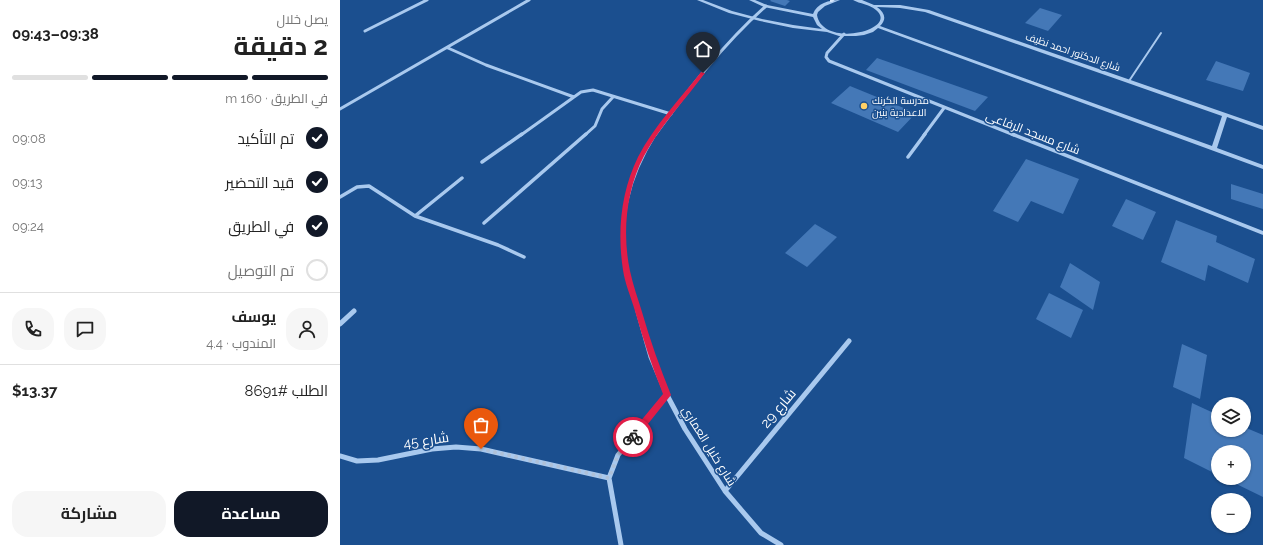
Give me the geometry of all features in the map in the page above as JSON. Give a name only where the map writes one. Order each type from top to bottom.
[{"type":"street","points":[[365,31],[427,0]]},
{"type":"street","points":[[340,109],[529,0]]},
{"type":"street","points":[[699,0],[751,19],[793,27],[844,34],[864,33],[878,27],[883,16],[880,10],[874,6],[859,0],[855,0]]},
{"type":"street","points":[[751,0],[766,6],[814,16]]},
{"type":"street","points":[[829,31],[821,27],[816,22],[814,16],[819,7],[838,0]]},
{"type":"street","name":"شارع خليل العماري","points":[[766,6],[751,19],[711,63],[655,134],[641,157],[631,182],[624,209],[623,239],[626,271],[651,356],[667,395],[685,429],[725,491],[761,533],[781,545]]},
{"type":"street","name":"شارع الدكتور احمد نظيف","points":[[874,6],[904,6],[927,11],[1263,128]]},
{"type":"street","points":[[878,27],[1263,167]]},
{"type":"street","name":"شارع مسجد الرفاعى","points":[[844,34],[827,53],[826,57],[829,61],[944,108],[1263,233]]},
{"type":"street","points":[[448,48],[486,65],[574,97]]},
{"type":"street","points":[[482,162],[581,92],[590,90],[671,114]]},
{"type":"street","points":[[484,223],[595,126],[602,109],[613,97]]},
{"type":"street","points":[[908,157],[944,108]]},
{"type":"street","points":[[1214,148],[1225,116]]},
{"type":"street","points":[[415,216],[462,178]]},
{"type":"street","points":[[340,198],[354,187],[362,185],[369,186],[415,216],[498,244],[524,257]]},
{"type":"street","points":[[340,324],[354,311]]},
{"type":"street","name":"شارع 29","points":[[725,491],[849,341]]},
{"type":"street","points":[[621,545],[609,478],[618,455],[667,395]]},
{"type":"street","name":"شارع 45","points":[[340,456],[357,461],[378,460],[432,449],[456,447],[481,449],[609,478]]},
{"type":"lane","points":[[1129,81],[1161,34]]},
{"type":"building","points":[[770,1],[790,1],[785,6]]},
{"type":"building","points":[[1040,8],[1062,15],[1048,31],[1025,23]]},
{"type":"building","points":[[877,58],[988,97],[975,111],[866,70]]},
{"type":"building","points":[[1216,61],[1250,73],[1243,91],[1206,80]]},
{"type":"building","points":[[850,86],[916,113],[898,132],[831,103]]},
{"type":"building","points":[[1026,159],[1079,179],[1063,214],[1031,201],[1018,222],[993,211]]},
{"type":"building","points":[[1231,184],[1263,194],[1263,209],[1231,199]]},
{"type":"building","points":[[1126,199],[1156,212],[1143,240],[1112,226]]},
{"type":"building","points":[[1176,220],[1217,236],[1216,242],[1255,259],[1248,283],[1208,265],[1205,281],[1161,262]]},
{"type":"building","points":[[815,224],[837,237],[807,267],[785,253]]},
{"type":"building","points":[[1070,263],[1100,282],[1093,310],[1060,287]]},
{"type":"building","points":[[1049,293],[1083,310],[1071,338],[1036,319]]},
{"type":"building","points":[[1182,344],[1207,355],[1200,399],[1173,387]]},
{"type":"building","points":[[1192,403],[1211,412],[1211,437],[1251,437],[1251,430],[1263,435],[1263,497],[1238,485],[1251,485],[1251,445],[1211,445],[1211,472],[1184,458]]},
{"type":"way so far","points":[[481,449],[609,478],[618,455],[633,437]]},
{"type":"place","name":"مدرسة الكرنك الاعدادية بنين","points":[[864,106]]},
{"type":"route","points":[[633,437],[667,395],[651,356],[626,271],[623,239],[624,209],[631,182],[641,157],[655,134],[703,73]]}]
